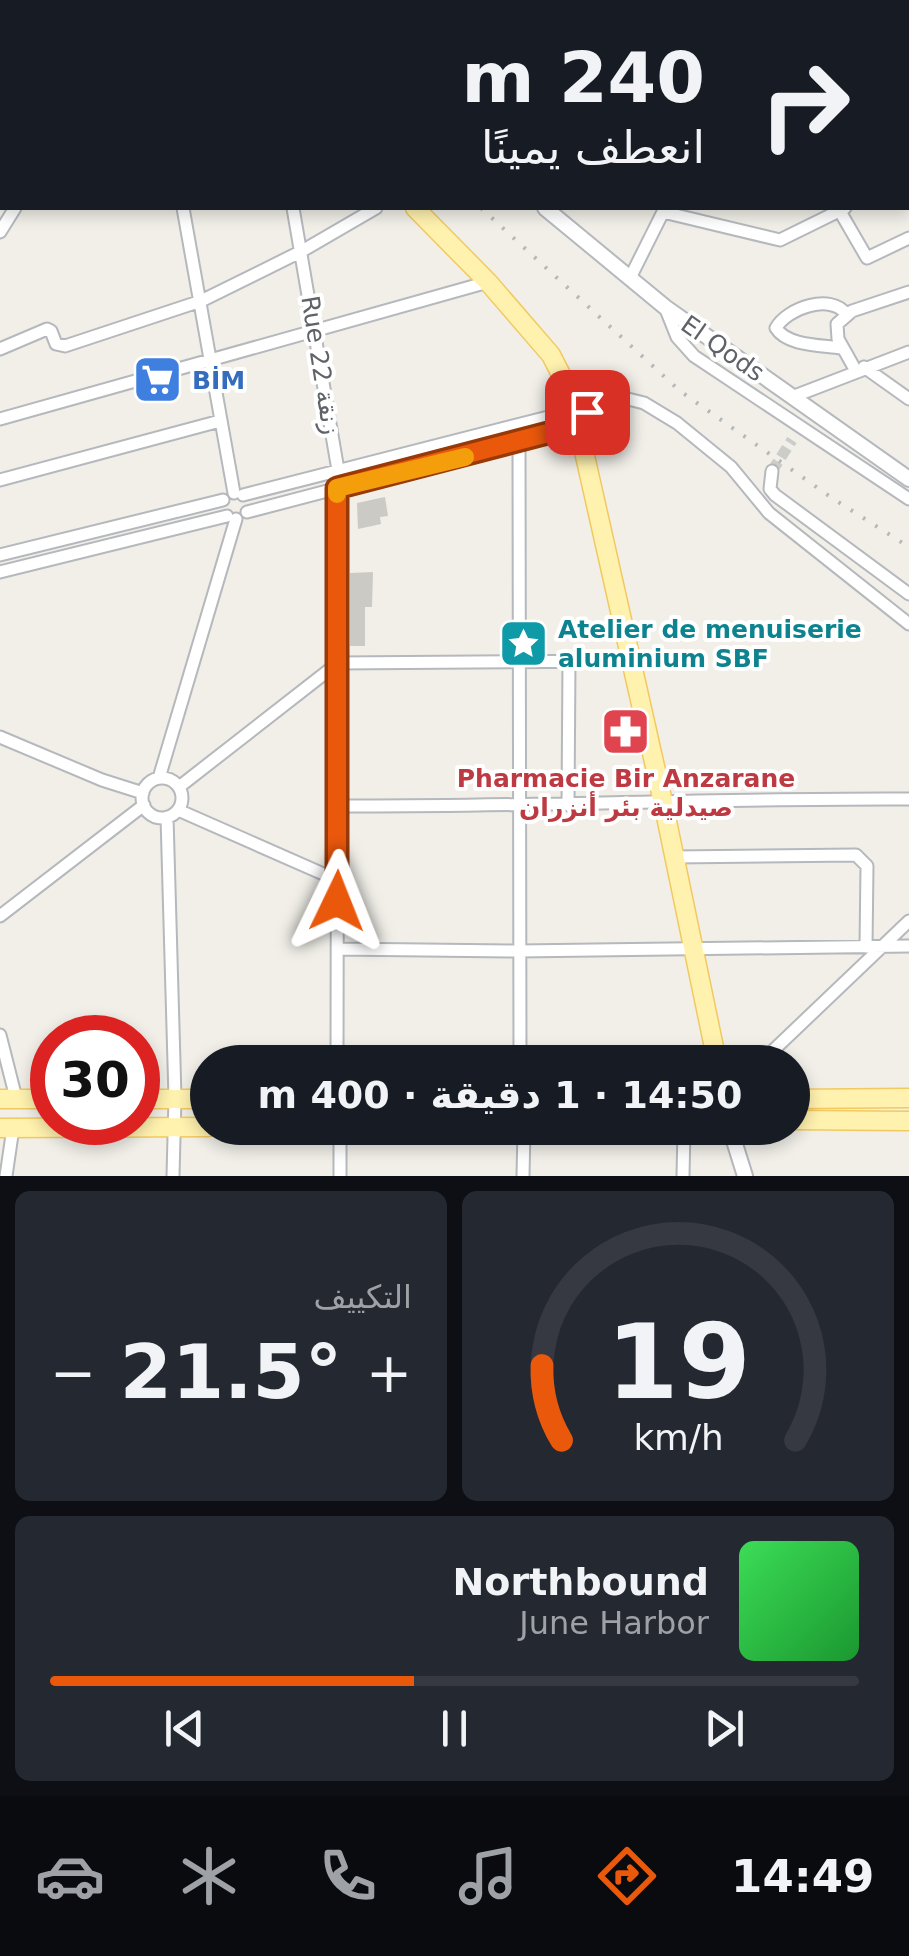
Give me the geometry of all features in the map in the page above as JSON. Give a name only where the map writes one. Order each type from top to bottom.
[{"type":"main road","points":[[417,210],[552,355],[577,414],[714,1045]]},
{"type":"main road","points":[[160,1098],[190,1098]]},
{"type":"main road","points":[[810,1099],[909,1098]]},
{"type":"main road","points":[[810,1120],[909,1120]]},
{"type":"main road","points":[[6,1128],[190,1128]]},
{"type":"street","points":[[0,232],[14,210]]},
{"type":"street","points":[[183,210],[233,496]]},
{"type":"street","name":"Rue 22 زنقة","points":[[293,210],[338,470],[338,1045]]},
{"type":"street","points":[[0,349],[47,329],[56,344],[65,346],[201,301],[302,251],[373,210]]},
{"type":"street","name":"El Qods","points":[[547,210],[665,307],[909,479]]},
{"type":"street","points":[[630,278],[664,210],[780,240],[837,210]]},
{"type":"street","points":[[842,210],[867,258],[909,238]]},
{"type":"street","points":[[0,419],[488,282]]},
{"type":"street","points":[[909,292],[846,314],[837,324],[836,334],[860,369],[909,399]]},
{"type":"street","points":[[842,348],[799,342],[782,336],[776,328],[780,320],[825,302],[837,304],[846,314]]},
{"type":"street","points":[[665,307],[677,337],[694,356],[909,500]]},
{"type":"street","points":[[792,396],[909,352]]},
{"type":"street","points":[[0,572],[236,516],[518,442],[620,397],[644,403],[677,423],[730,467],[769,512],[909,624]]},
{"type":"street","points":[[0,555],[577,414]]},
{"type":"street","points":[[0,480],[220,421]]},
{"type":"street","points":[[792,440],[800,429]]},
{"type":"street","points":[[518,442],[520,1045]]},
{"type":"street","points":[[772,471],[770,489],[775,495],[909,594]]},
{"type":"street","points":[[233,496],[222,509],[236,516]]},
{"type":"street","points":[[159,778],[236,516],[248,503],[233,496]]},
{"type":"street","points":[[179,787],[338,663],[629,661]]},
{"type":"street","points":[[568,805],[569,662]]},
{"type":"street","points":[[0,737],[143,799],[153,815],[172,814],[338,880]]},
{"type":"street","points":[[0,916],[143,799],[148,783],[170,779],[179,787],[182,798],[172,814],[173,1176]]},
{"type":"street","points":[[338,806],[517,807],[909,799]]},
{"type":"street","points":[[674,857],[856,855],[867,866],[866,947]]},
{"type":"street","points":[[779,1045],[909,921]]},
{"type":"street","points":[[337,950],[909,946]]},
{"type":"street","points":[[0,1035],[8,1099]]},
{"type":"street","points":[[6,1128],[6,1176]]},
{"type":"street","points":[[340,1145],[340,1176]]},
{"type":"street","points":[[523,1176],[524,1145]]},
{"type":"street","points":[[684,1145],[684,1176]]},
{"type":"street","points":[[735,1145],[744,1170]]},
{"type":"street","points":[[743,1145],[744,1170]]},
{"type":"building","points":[[385,497],[388,516],[380,517],[381,524],[358,529],[357,503]]},
{"type":"building","points":[[373,572],[372,607],[365,607],[365,646],[350,646],[350,573]]},
{"type":"tunnel","points":[[772,471],[792,440]]},
{"type":"railway","points":[[483,210],[680,391],[909,547]]},
{"type":"slow traffic","points":[[337,494],[337,488],[465,457]]},
{"type":"place","name":"BİM","points":[[157,380]]},
{"type":"place","name":"Atelier de menuiserie aluminium SBF","points":[[523,643]]},
{"type":"place","name":"Pharmacie Bir Anzarane صيدلية بئر أنزران","points":[[626,732]]},
{"type":"route","points":[[337,901],[337,488],[567,428],[578,429],[586,422],[587,412]]}]
